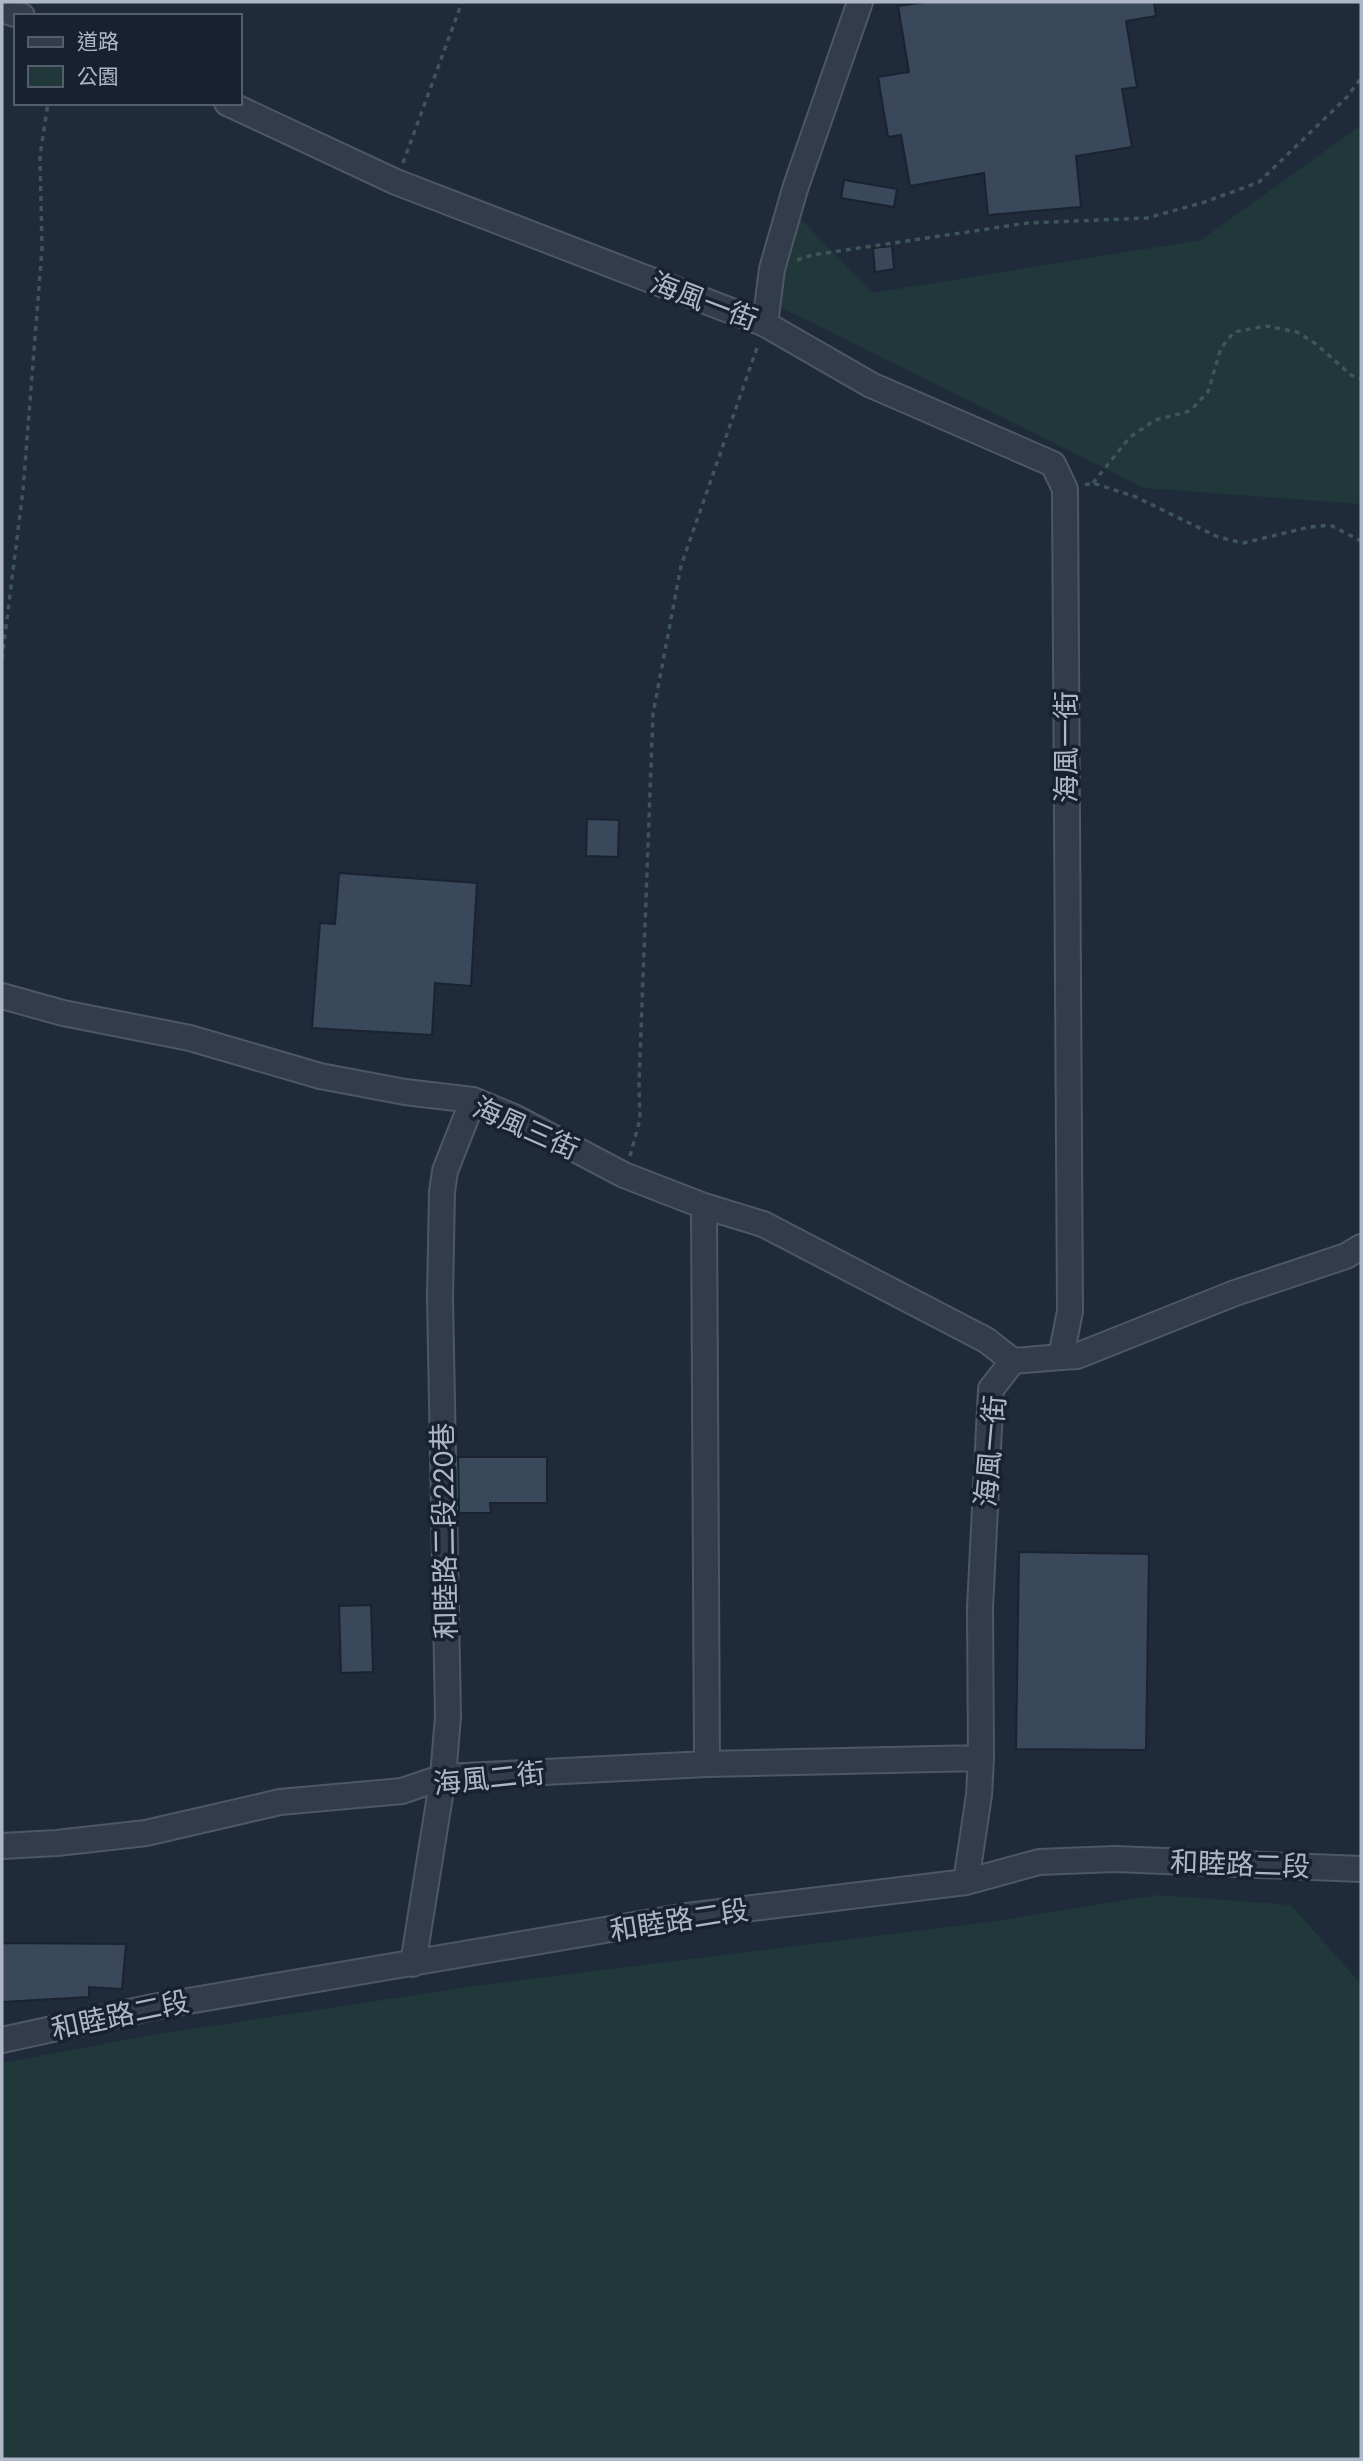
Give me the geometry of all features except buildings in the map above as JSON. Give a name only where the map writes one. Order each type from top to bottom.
[{"type":"street","points":[[765,324],[772,269],[795,189],[860,2]]},
{"type":"street","name":"海風一街","points":[[231,105],[396,182],[765,324],[871,385],[1053,464],[1065,489],[1070,1311],[1060,1357],[1013,1361],[991,1389],[980,1608],[981,1758],[979,1796],[966,1882]]},
{"type":"street","name":"海風三街","points":[[2,996],[63,1013],[190,1038],[320,1076],[405,1092],[473,1100],[514,1117],[624,1175],[704,1206],[763,1224],[986,1340],[1013,1361]]},
{"type":"street","name":"和睦路二段220巷","points":[[413,1964],[443,1777],[448,1716],[440,1298],[442,1192],[445,1171],[473,1100]]},
{"type":"street","points":[[704,1206],[708,1764]]},
{"type":"street","points":[[1060,1357],[1077,1356],[1236,1293],[1346,1256],[1361,1247]]},
{"type":"street","name":"海風二街","points":[[2,1846],[146,1833],[280,1802],[402,1791],[443,1777],[708,1764],[981,1758]]},
{"type":"street","name":"和睦路二段","points":[[2,2040],[153,2007],[687,1916],[966,1882],[1039,1862],[1115,1859],[1361,1869]]},
{"type":"path","points":[[396,182],[462,2]]},
{"type":"path","points":[[772,269],[812,255],[1028,223],[1147,218],[1205,202],[1259,181],[1347,97],[1361,78]]},
{"type":"path","points":[[2,659],[23,490],[42,249],[40,156],[48,105]]},
{"type":"path","points":[[624,1175],[640,1119],[639,1083],[653,714],[681,566],[765,324]]},
{"type":"path","points":[[1093,483],[1130,437],[1155,420],[1190,411],[1208,392],[1221,348],[1234,332],[1266,326],[1297,332],[1361,379]]},
{"type":"path","points":[[1065,489],[1093,483],[1136,498],[1218,537],[1243,543],[1330,525],[1361,541]]},
{"type":"green space","points":[[1361,125],[1360,504],[1144,488],[778,306],[778,213],[801,219],[872,293],[1201,240]]},
{"type":"green space","points":[[1158,1895],[1291,1905],[1361,1984],[1361,2459],[2,2459],[2,2063],[146,2036],[481,1985],[990,1922]]}]
